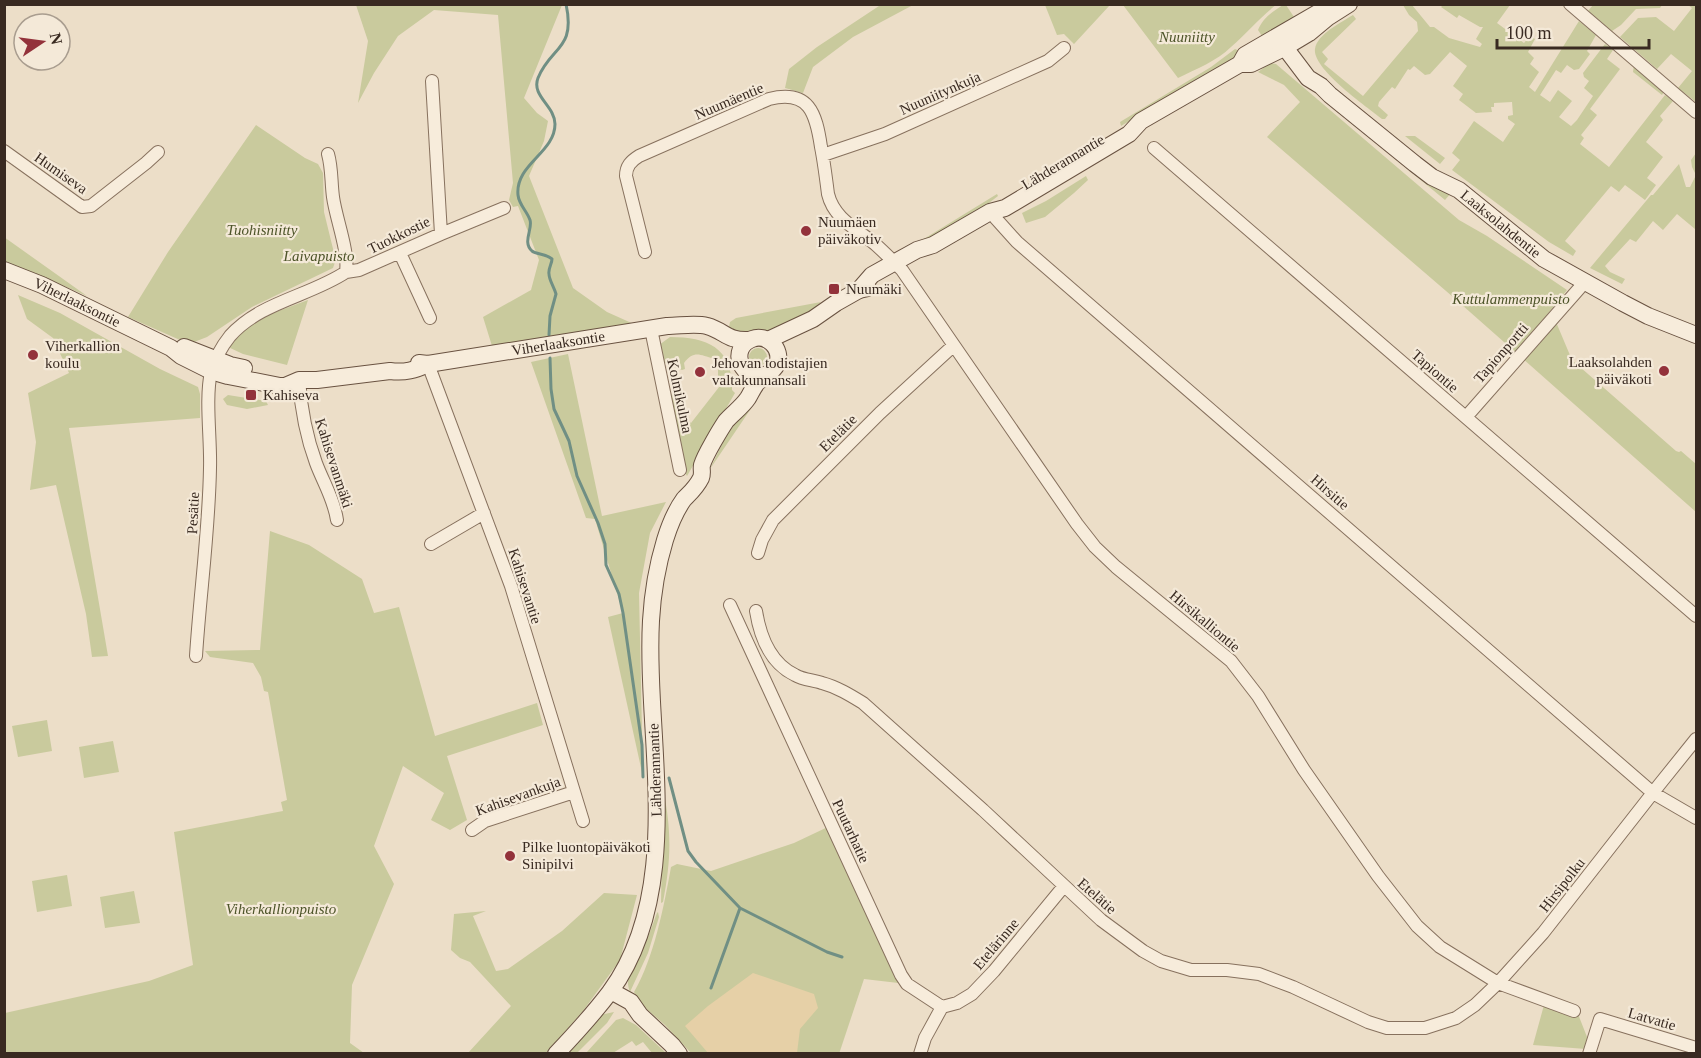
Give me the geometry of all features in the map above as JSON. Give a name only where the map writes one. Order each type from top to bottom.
[{"type":"main road","name":"Lähderannantie","points":[[768,340],[813,319],[859,290],[878,285],[898,266],[921,258],[933,245],[990,212],[1006,195],[1120,127],[1142,120],[1240,64],[1251,64],[1333,4]]},
{"type":"main road","name":"Lähderannantie","points":[[1287,39],[1348,4]]},
{"type":"main road","name":"Laaksolahdentie","points":[[1287,39],[1308,78],[1321,86],[1335,100],[1415,164],[1432,177],[1459,190],[1544,259],[1584,283],[1648,316],[1696,335]]},
{"type":"main road","name":"Viherlaaksontie","points":[[8,272],[42,285],[171,348],[185,347],[214,366],[230,365],[299,380],[317,380],[390,370],[399,364],[412,362],[428,364],[651,329],[703,325],[733,339],[748,340]]},
{"type":"main road","name":"Lähderannantie","points":[[778,355],[813,319]]},
{"type":"main road","points":[[687,326],[729,346],[741,364],[749,374],[756,376],[768,374],[776,366],[778,355],[774,345],[758,337],[748,340],[741,348],[741,364]]},
{"type":"main road","name":"Lähderannantie","points":[[739,406],[743,385],[741,364]]},
{"type":"main road","name":"Lähderannantie","points":[[556,1053],[611,991],[628,961],[649,903],[656,839],[657,804],[650,654],[651,614],[653,587],[666,538],[684,500],[684,488],[693,471],[702,465],[726,422],[747,400],[757,383],[768,374]]},
{"type":"main road","points":[[611,991],[618,1005],[624,1010],[640,1015],[679,1053]]},
{"type":"street","points":[[1570,4],[1696,112]]},
{"type":"street","name":"Nuuniitynkuja","points":[[823,155],[885,134],[1048,61],[1064,48]]},
{"type":"street","name":"Tuokkostie","points":[[214,366],[220,349],[231,335],[254,316],[346,272],[356,271],[441,234],[432,81]]},
{"type":"street","name":"Nuumäentie","points":[[645,252],[626,176],[627,167],[631,161],[769,99],[791,96],[812,110],[818,128],[828,194],[836,212],[898,266]]},
{"type":"street","name":"Tapiontie","points":[[1154,148],[1696,616]]},
{"type":"street","name":"Humiseva","points":[[4,151],[82,207],[91,206],[158,152]]},
{"type":"street","points":[[328,154],[332,167],[332,193],[346,272]]},
{"type":"street","points":[[441,234],[504,208]]},
{"type":"street","name":"Hirsitie","points":[[990,212],[1017,242],[1653,792],[1696,819]]},
{"type":"street","points":[[400,253],[430,318]]},
{"type":"street","name":"Hirsikalliontie","points":[[898,266],[1095,547],[1116,567],[1231,661],[1258,696],[1304,770],[1377,876],[1417,926],[1440,947],[1498,983]]},
{"type":"street","name":"Tapionportti","points":[[1466,417],[1584,283]]},
{"type":"street","name":"Kolmikulma","points":[[651,329],[680,470]]},
{"type":"street","name":"Etelätie","points":[[758,553],[773,520],[880,413],[953,346]]},
{"type":"street","name":"Kahisevantie","points":[[428,364],[511,586],[583,821]]},
{"type":"street","name":"Pesätie","points":[[196,656],[208,520],[209,388],[214,366]]},
{"type":"street","name":"Kahisevanmäki","points":[[299,380],[305,423],[316,462],[335,507],[337,520]]},
{"type":"street","points":[[431,544],[484,513]]},
{"type":"street","name":"Puutarhatie","points":[[730,605],[901,975],[907,984],[942,1007]]},
{"type":"street","name":"Etelätie","points":[[756,611],[764,643],[780,664],[794,675],[829,685],[863,703],[1114,930],[1161,961],[1191,970],[1227,970],[1259,974],[1293,987],[1368,1022],[1387,1028],[1425,1028],[1456,1018],[1475,1005],[1498,983]]},
{"type":"street","name":"Hirsipolku","points":[[1498,983],[1543,933],[1696,739]]},
{"type":"street","name":"Kahisevankuja","points":[[472,830],[485,821],[574,792]]},
{"type":"street","name":"Etelärinne","points":[[942,1007],[957,1003],[972,994],[994,971],[1064,886]]},
{"type":"street","points":[[1498,983],[1574,1011]]},
{"type":"street","points":[[920,1053],[932,1023],[942,1007]]},
{"type":"street","name":"Latvatie","points":[[1589,1053],[1600,1019],[1696,1048]]},
{"type":"green space","points":[[882,4],[913,5],[853,37],[813,67],[803,93],[785,88],[789,69],[817,47]]},
{"type":"green space","points":[[1045,4],[1110,5],[1074,44],[1064,34],[1057,35]]},
{"type":"green space","points":[[356,5],[562,5],[524,98],[537,113],[548,121],[544,141],[529,176],[573,288],[607,312],[636,325],[492,346],[483,317],[531,290],[539,260],[518,206],[513,207],[509,200],[513,183],[498,15],[434,10],[398,36],[358,103],[368,41]]},
{"type":"green space","name":"Nuuniitty","points":[[1123,5],[1276,5],[1225,52],[1178,78]]},
{"type":"green space","points":[[1286,5],[1296,20],[1262,36],[1258,30],[1262,22]]},
{"type":"green space","points":[[1403,5],[1412,5],[1430,27],[1434,27],[1449,38],[1480,47],[1482,44],[1476,39],[1483,27],[1459,15],[1457,18],[1441,7],[1443,5],[1510,5],[1497,23],[1524,43],[1530,36],[1535,39],[1528,52],[1534,58],[1530,64],[1539,72],[1529,87],[1535,92],[1579,21],[1596,35],[1587,51],[1590,54],[1579,69],[1574,70],[1567,65],[1561,73],[1556,70],[1540,95],[1550,102],[1558,90],[1572,101],[1559,117],[1571,126],[1593,96],[1584,88],[1589,81],[1583,73],[1605,44],[1613,50],[1607,59],[1620,69],[1590,109],[1597,115],[1581,135],[1584,138],[1580,144],[1609,167],[1665,95],[1673,101],[1660,116],[1663,120],[1646,142],[1663,157],[1647,178],[1656,185],[1645,200],[1625,185],[1619,192],[1611,186],[1565,241],[1576,251],[1573,256],[1549,242],[1452,170],[1460,160],[1452,153],[1474,121],[1503,142],[1515,124],[1508,119],[1508,116],[1513,115],[1512,102],[1494,103],[1494,107],[1491,107],[1492,112],[1476,113],[1459,100],[1463,94],[1453,86],[1467,66],[1450,52],[1430,74],[1425,75],[1414,66],[1408,69],[1395,89],[1392,87],[1379,102],[1378,106],[1388,115],[1385,119],[1353,97],[1331,77],[1316,57],[1315,49],[1320,38],[1353,15],[1356,19],[1322,52],[1328,59],[1324,64],[1363,96],[1418,31],[1417,22]]},
{"type":"green space","points":[[1593,5],[1662,5],[1660,8],[1636,9],[1612,31],[1588,11]]},
{"type":"green space","points":[[1688,5],[1696,7],[1696,102],[1678,88],[1692,71],[1671,54],[1657,69],[1620,37],[1638,18],[1656,17],[1674,31],[1692,8]]},
{"type":"green space","points":[[1235,49],[1242,54],[1121,126],[1120,122],[1211,67]]},
{"type":"green space","name":"Kuttulammenpuisto","points":[[1270,63],[1276,64],[1459,220],[1487,236],[1567,290],[1546,316],[1556,322],[1572,360],[1676,451],[1681,451],[1696,464],[1696,512],[1453,297],[1267,137],[1300,102],[1284,85],[1258,72]]},
{"type":"green space","points":[[1634,65],[1665,90],[1662,95],[1633,72]]},
{"type":"green space","points":[[1330,105],[1451,193],[1445,200]]},
{"type":"green space","name":"Tuohisniitty","points":[[256,125],[305,158],[318,164],[323,173],[324,212],[335,257],[333,268],[252,307],[207,337],[189,344],[128,317],[168,252]]},
{"type":"green space","points":[[1405,136],[1415,136],[1445,158],[1440,164]]},
{"type":"green space","points":[[1696,153],[1696,174],[1691,160]]},
{"type":"green space","points":[[1679,164],[1686,187],[1690,187],[1696,176],[1695,229],[1677,214],[1663,230],[1653,221],[1636,242],[1630,239],[1605,266],[1610,272],[1625,279],[1622,284],[1590,268]]},
{"type":"green space","points":[[1086,176],[1088,180],[1045,217],[1026,223],[1022,213]]},
{"type":"green space","points":[[997,194],[998,196],[985,206],[916,247],[914,245]]},
{"type":"green space","points":[[4,237],[87,296],[5,263]]},
{"type":"green space","points":[[18,295],[60,313],[160,369],[198,387],[200,394],[200,418],[69,428],[108,656],[92,657],[86,614],[56,485],[30,490],[36,442],[28,393],[69,373],[53,338],[27,319]]},
{"type":"green space","points":[[308,300],[287,365],[243,354],[228,347],[248,326],[265,316]]},
{"type":"green space","points":[[821,302],[803,318],[775,331],[728,332],[730,322],[736,318]]},
{"type":"green space","points":[[670,337],[696,339],[716,348],[728,364],[732,390],[735,393],[687,476],[683,469],[668,393],[680,402],[675,409],[691,423],[723,382],[718,377],[718,368],[714,359],[701,355],[691,356],[684,363],[685,369],[682,370],[662,362],[659,345]]},
{"type":"green space","points":[[758,348],[764,351],[767,357],[764,363],[758,366],[752,363],[749,357],[752,351]]},
{"type":"green space","points":[[568,354],[602,516],[666,502],[650,533],[639,593],[643,777],[608,617],[623,613],[595,519],[586,518],[531,362]]},
{"type":"green space","points":[[228,395],[266,401],[268,405],[247,409],[227,405],[223,399]]},
{"type":"green space","points":[[752,404],[752,407],[710,469],[727,434]]},
{"type":"green space","name":"Viherkallionpuisto","points":[[270,531],[309,545],[362,579],[374,613],[399,607],[435,736],[537,703],[543,725],[447,756],[467,820],[450,830],[431,820],[444,793],[403,766],[374,846],[394,884],[352,985],[350,1043],[364,1053],[5,1053],[5,1013],[149,981],[193,965],[174,832],[283,811],[281,802],[287,800],[268,692],[264,691],[261,677],[253,663],[210,657],[205,651],[260,650]]},
{"type":"green space","points":[[47,720],[52,751],[18,757],[12,726]]},
{"type":"green space","points":[[113,741],[119,772],[84,778],[79,747]]},
{"type":"green space","points":[[663,789],[668,818],[669,859],[666,887],[661,903]]},
{"type":"green space","points":[[832,825],[907,984],[864,979],[839,1054],[691,1053],[665,1025],[642,1005],[634,992],[653,948],[671,867],[677,864],[711,871],[794,843]]},
{"type":"green space","points":[[67,875],[72,906],[37,912],[32,881]]},
{"type":"green space","points":[[134,891],[140,923],[105,928],[100,897]]},
{"type":"green space","points":[[604,893],[637,895],[620,960],[583,1011],[546,1053],[468,1053],[511,1006],[470,962],[460,958],[451,950],[454,914],[486,911],[473,916],[496,971],[508,969],[562,931]]},
{"type":"green space","points":[[658,912],[659,917],[648,953],[630,992],[629,973]]},
{"type":"green space","points":[[1544,1005],[1578,1014],[1589,1042],[1586,1049],[1533,1045]]},
{"type":"green space","points":[[614,1012],[607,1023],[577,1053],[566,1054],[600,1015]]},
{"type":"green space","points":[[623,1018],[636,1025],[666,1053],[652,1053],[643,1042],[636,1046],[632,1041],[613,1053],[586,1053],[616,1020]]},
{"type":"sand","points":[[753,973],[814,994],[818,1008],[800,1029],[797,1053],[708,1053],[685,1026]]},
{"type":"waterway","points":[[549,335],[550,316],[556,294],[549,276],[552,259],[532,251],[529,247],[531,224],[518,195],[523,175],[549,143],[553,134],[554,118],[540,96],[537,84],[543,68],[565,39],[568,30],[566,4]]},
{"type":"waterway","points":[[550,358],[554,409],[569,441],[577,476],[598,523],[605,544],[606,565],[619,594],[642,745],[643,777]]},
{"type":"waterway","points":[[669,778],[688,851],[740,908],[827,952],[842,957]]},
{"type":"waterway","points":[[711,988],[740,908]]},
{"type":"place","name":"Nuumäen päiväkotiv","points":[[806,231]]},
{"type":"place","name":"Nuumäki","points":[[834,289]]},
{"type":"place","name":"Viherkallion koulu","points":[[33,355]]},
{"type":"place","name":"Laaksolahden päiväkoti","points":[[1664,371]]},
{"type":"place","name":"Jehovan todistajien valtakunnansali","points":[[700,372]]},
{"type":"place","name":"Kahiseva","points":[[251,395]]},
{"type":"place","name":"Pilke luontopäiväkoti Sinipilvi","points":[[510,856]]},
{"type":"park label","name":"Laivapuisto","points":[[319,256]]}]
